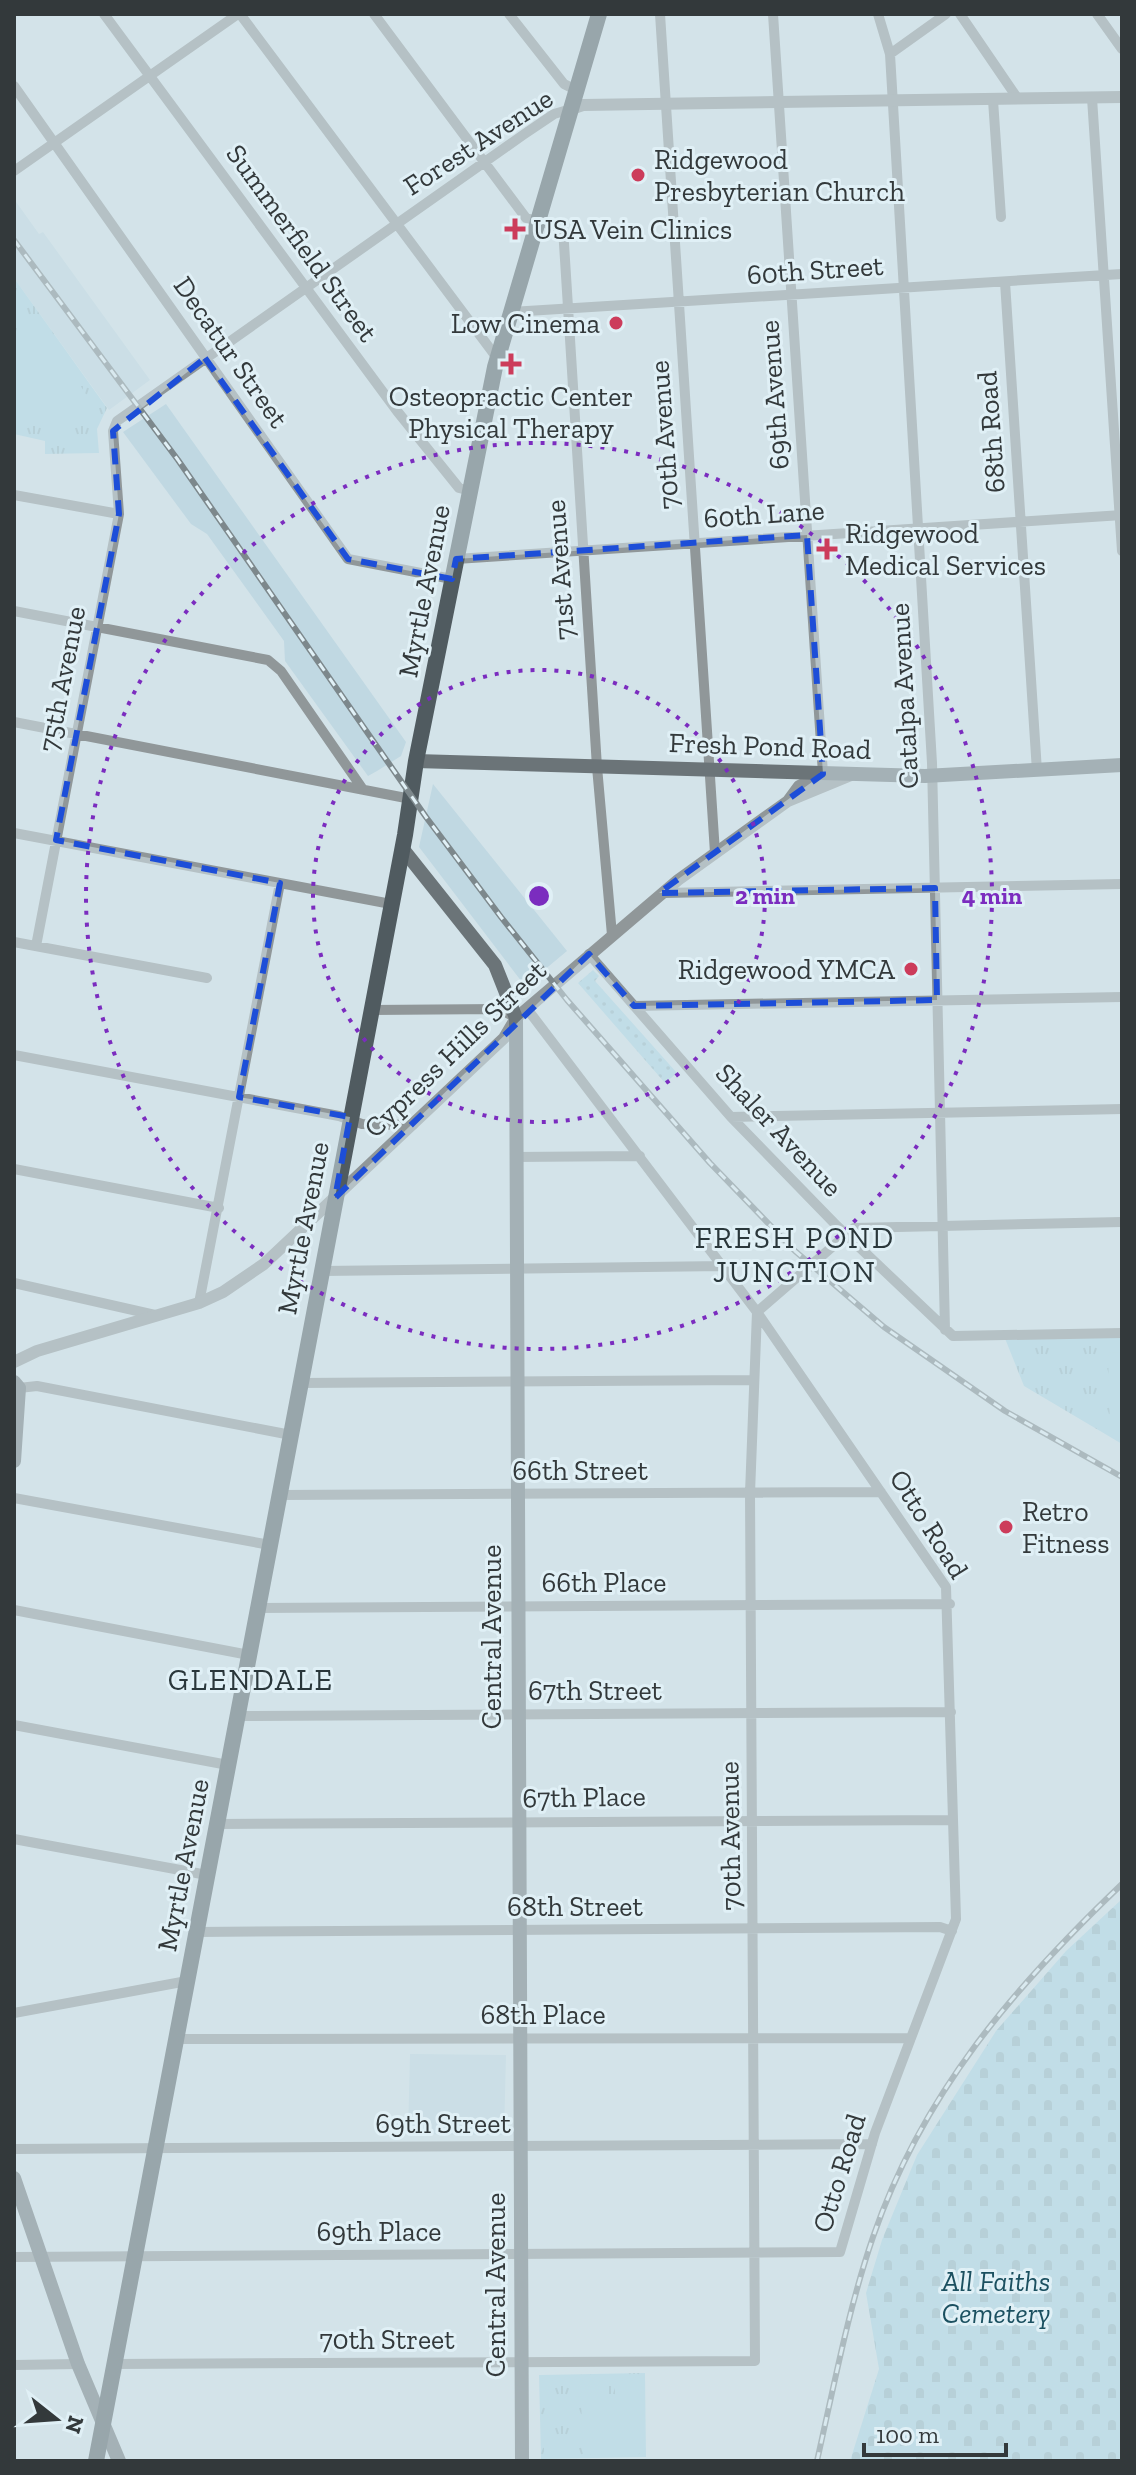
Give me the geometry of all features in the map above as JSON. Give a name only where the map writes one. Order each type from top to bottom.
[{"type":"main road","name":"Myrtle Avenue","points":[[96,2461],[416,761],[497,358],[599,14]]},
{"type":"main road","name":"Fresh Pond Road","points":[[416,761],[933,776],[1122,765]]},
{"type":"main road","name":"Central Avenue","points":[[402,848],[495,965],[522,1014],[515,1157],[522,2461]]},
{"type":"main road","points":[[14,1461],[17,1385]]},
{"type":"main road","points":[[14,2178],[78,2364],[119,2461]]},
{"type":"street","name":"Summerfield Street","points":[[104,14],[415,434],[459,488],[471,491]]},
{"type":"street","points":[[14,171],[239,14],[497,358]]},
{"type":"street","points":[[374,14],[526,218],[537,221]]},
{"type":"street","points":[[509,14],[564,84],[576,90]]},
{"type":"street","name":"70th Avenue","points":[[660,14],[715,853]]},
{"type":"street","name":"69th Avenue","points":[[773,14],[823,774]]},
{"type":"street","name":"Catalpa Avenue","points":[[878,14],[890,54],[933,776],[945,1330]]},
{"type":"street","points":[[890,54],[946,14]]},
{"type":"street","points":[[960,14],[1018,99]]},
{"type":"street","points":[[1097,14],[1122,49]]},
{"type":"street","name":"Decatur Street","points":[[14,86],[348,559],[452,579]]},
{"type":"street","name":"Forest Avenue","points":[[117,421],[554,114],[583,105],[1122,97]]},
{"type":"street","points":[[1092,98],[1122,551]]},
{"type":"street","points":[[993,100],[1001,217]]},
{"type":"street","name":"71st Avenue","points":[[537,221],[563,228],[597,767],[612,935]]},
{"type":"street","name":"60th Street","points":[[511,312],[568,311],[1122,274]]},
{"type":"street","name":"68th Road","points":[[1005,282],[1037,771]]},
{"type":"street","name":"75th Avenue","points":[[36,946],[119,514],[113,431],[117,421]]},
{"type":"street","points":[[14,495],[119,514]]},
{"type":"street","name":"60th Lane","points":[[456,559],[1121,515]]},
{"type":"street","points":[[14,611],[268,660],[281,671],[362,788]]},
{"type":"street","points":[[14,722],[411,799]]},
{"type":"street","name":"Cypress Hills Street","points":[[788,801],[799,786],[823,774]]},
{"type":"street","name":"Cypress Hills Street","points":[[14,1362],[37,1351],[199,1303],[223,1292],[264,1264],[504,1038],[522,1014],[589,954],[715,853],[788,801],[854,774]]},
{"type":"street","points":[[14,833],[391,904]]},
{"type":"street","points":[[199,1303],[280,883]]},
{"type":"street","points":[[663,893],[1122,884]]},
{"type":"street","points":[[14,942],[207,978]]},
{"type":"street","name":"Shaler Avenue","points":[[589,954],[731,1117],[945,1330]]},
{"type":"street","points":[[634,1006],[1122,997]]},
{"type":"street","points":[[371,1010],[500,1009],[522,1014]]},
{"type":"street","name":"Otto Road","points":[[522,1014],[640,1156],[724,1266],[946,1587],[950,1604],[952,1820],[957,1916],[872,2144],[840,2252]]},
{"type":"street","points":[[14,1055],[239,1097],[362,1124],[413,1125]]},
{"type":"street","points":[[731,1117],[1122,1109]]},
{"type":"street","points":[[515,1157],[640,1156]]},
{"type":"street","points":[[14,1169],[219,1208]]},
{"type":"street","points":[[757,1312],[854,1228],[1122,1222]]},
{"type":"street","points":[[322,1271],[724,1266]]},
{"type":"street","points":[[14,1283],[126,1305],[155,1315]]},
{"type":"street","name":"70th Avenue","points":[[755,2361],[755,1929],[750,1493],[757,1312]]},
{"type":"street","points":[[945,1330],[953,1336],[1122,1333]]},
{"type":"street","points":[[300,1383],[752,1380]]},
{"type":"street","points":[[17,1385],[37,1386],[291,1435]]},
{"type":"street","name":"66th Street","points":[[280,1495],[881,1492]]},
{"type":"street","points":[[14,1498],[270,1545]]},
{"type":"street","name":"66th Place","points":[[258,1608],[950,1604]]},
{"type":"street","points":[[14,1610],[249,1655]]},
{"type":"street","name":"67th Street","points":[[238,1716],[951,1712]]},
{"type":"street","points":[[14,1725],[228,1765]]},
{"type":"street","name":"67th Place","points":[[217,1824],[952,1820]]},
{"type":"street","points":[[14,1839],[207,1875]]},
{"type":"street","name":"68th Street","points":[[196,1932],[940,1927],[952,1931]]},
{"type":"street","points":[[14,2013],[187,1981]]},
{"type":"street","name":"68th Place","points":[[176,2039],[911,2038]]},
{"type":"street","name":"69th Street","points":[[14,2149],[872,2144]]},
{"type":"street","name":"69th Place","points":[[14,2257],[840,2252]]},
{"type":"street","name":"70th Street","points":[[114,2364],[755,2361]]},
{"type":"street","points":[[14,2365],[78,2364]]},
{"type":"highlighted area","points":[[205,358],[348,559],[452,579],[456,559],[807,535],[823,774],[659,893],[935,888],[937,1000],[634,1006],[589,954],[335,1198],[350,1117],[239,1097],[280,883],[56,840],[119,514],[113,431]]},
{"type":"shaded area","points":[[14,199],[39,234],[43,232],[150,380],[109,410],[14,278]]},
{"type":"shaded area","points":[[166,404],[406,742],[401,756],[377,771],[368,776],[285,661],[284,641],[207,534],[191,524],[123,432]]},
{"type":"shaded area","points":[[433,784],[567,951],[525,986],[419,847]]},
{"type":"shaded area","points":[[410,2054],[506,2055],[504,2135],[408,2134]]},
{"type":"green space","points":[[14,278],[107,408],[97,429],[99,453],[45,454],[45,441],[14,434]]},
{"type":"green space","points":[[22,329],[45,329],[92,404],[45,422],[14,421],[14,336]]},
{"type":"green space","points":[[593,970],[599,976],[595,981],[677,1073],[665,1083],[578,983]]},
{"type":"green space","points":[[1122,1333],[1122,1444],[1024,1386],[1004,1336]]},
{"type":"green space","points":[[1122,1352],[1122,1388],[1109,1388],[1108,1353]]},
{"type":"green space","points":[[1109,1392],[1122,1392],[1122,1427],[1110,1428]]},
{"type":"green space","name":"All Faiths Cemetery","points":[[1122,1899],[1122,2461],[850,2461],[879,2369],[866,2293],[882,2240],[917,2155],[996,2031],[1066,1951]]},
{"type":"green space","points":[[645,2373],[646,2457],[541,2459],[539,2375]]},
{"type":"green space","points":[[641,2377],[643,2449],[637,2456],[583,2454],[581,2397],[574,2396],[574,2379],[608,2378],[608,2396],[623,2396],[615,2395],[615,2378]]},
{"type":"green space","points":[[544,2437],[571,2437],[571,2456],[544,2456]]},
{"type":"railway","points":[[14,240],[178,460],[426,817],[501,917],[567,1000],[710,1163],[795,1251],[884,1327],[1005,1411],[1122,1477]]},
{"type":"railway","points":[[817,2461],[864,2265],[893,2185],[917,2136],[975,2046],[1009,2003],[1044,1962],[1122,1884]]},
{"type":"place","name":"Ridgewood Presbyterian Church","points":[[638,175]]},
{"type":"place","name":"USA Vein Clinics","points":[[515,229]]},
{"type":"place","name":"Low Cinema","points":[[616,323]]},
{"type":"place","name":"Osteopractic Center Physical Therapy","points":[[511,364]]},
{"type":"place","name":"Ridgewood Medical Services","points":[[827,549]]},
{"type":"place","name":"Ridgewood YMCA","points":[[911,969]]},
{"type":"place","name":"Retro Fitness","points":[[1006,1527]]},
{"type":"district","name":"FRESH POND JUNCTION","points":[[795,1255]]},
{"type":"district","name":"GLENDALE","points":[[251,1680]]}]
